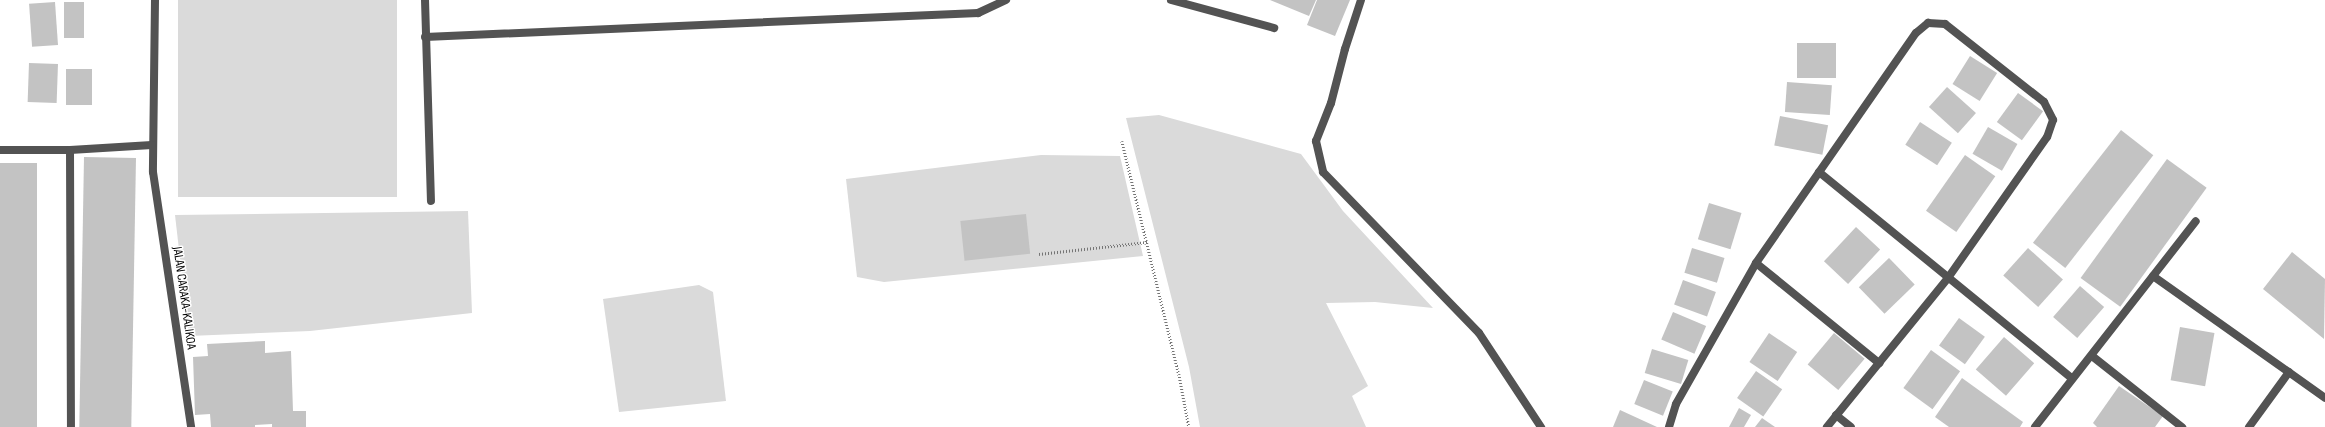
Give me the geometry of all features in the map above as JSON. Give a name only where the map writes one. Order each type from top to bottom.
[{"type":"street","name":"JALAN CARAKA-KALIKOA","points":[[155,0],[152,145],[153,172],[191,427]]},
{"type":"street","points":[[425,0],[431,201]]},
{"type":"street","points":[[425,37],[978,13],[1006,0]]},
{"type":"street","points":[[1171,0],[1274,28]]},
{"type":"street","points":[[1361,0],[1345,48],[1331,103],[1316,141],[1323,172],[1478,332],[1541,427]]},
{"type":"street","points":[[1669,427],[1676,404],[1756,263],[1916,33],[1928,23],[1945,24],[2044,102],[2053,120],[2047,137],[1948,278],[1836,414],[1827,427]]},
{"type":"street","points":[[0,150],[70,150],[152,145]]},
{"type":"street","points":[[70,150],[71,427]]},
{"type":"street","points":[[1819,172],[2072,378]]},
{"type":"street","points":[[2035,427],[2196,221]]},
{"type":"street","points":[[1756,263],[1879,363]]},
{"type":"street","points":[[2153,276],[2325,398]]},
{"type":"street","points":[[2092,356],[2182,427]]},
{"type":"street","points":[[2249,427],[2289,372]]},
{"type":"street","points":[[1836,414],[1851,427]]},
{"type":"path","points":[[1122,141],[1179,374],[1189,427]]},
{"type":"path","points":[[1039,254],[1147,242]]},
{"type":"shaded area","points":[[178,0],[397,0],[397,197],[178,197]]},
{"type":"shaded area","points":[[1159,115],[1301,154],[1343,211],[1433,308],[1375,302],[1326,303],[1368,386],[1352,396],[1366,427],[1200,427],[1189,367],[1126,118]]},
{"type":"shaded area","points":[[1041,155],[1120,156],[1143,256],[884,282],[857,277],[846,179]]},
{"type":"shaded area","points":[[468,211],[472,313],[310,331],[189,336],[175,215]]},
{"type":"shaded area","points":[[699,285],[713,292],[726,401],[619,412],[603,299]]},
{"type":"building","points":[[1270,0],[1316,0],[1309,16]]},
{"type":"building","points":[[1317,0],[1350,0],[1335,36],[1307,25]]},
{"type":"building","points":[[55,2],[58,45],[32,47],[29,4]]},
{"type":"building","points":[[64,2],[84,2],[84,38],[64,38]]},
{"type":"building","points":[[1797,43],[1836,43],[1836,78],[1797,78]]},
{"type":"building","points":[[1970,56],[1997,73],[1980,101],[1953,84]]},
{"type":"building","points":[[29,63],[58,64],[57,103],[28,102]]},
{"type":"building","points":[[66,69],[92,69],[92,105],[66,105]]},
{"type":"building","points":[[1787,82],[1832,85],[1830,115],[1785,112]]},
{"type":"building","points":[[1947,87],[1976,113],[1958,133],[1929,107]]},
{"type":"building","points":[[2018,93],[2043,111],[2022,140],[1997,122]]},
{"type":"building","points":[[1780,116],[1828,125],[1822,155],[1774,145]]},
{"type":"building","points":[[1920,122],[1952,143],[1937,165],[1905,145]]},
{"type":"building","points":[[1988,127],[2017,144],[2002,171],[1972,154]]},
{"type":"building","points":[[2121,130],[2153,155],[2065,268],[2033,243]]},
{"type":"building","points":[[1965,155],[1995,176],[1956,232],[1926,211]]},
{"type":"building","points":[[84,157],[136,158],[131,427],[79,427]]},
{"type":"building","points":[[2167,159],[2207,188],[2120,307],[2081,278]]},
{"type":"building","points":[[0,163],[37,163],[37,427],[0,427]]},
{"type":"building","points":[[1709,203],[1742,213],[1730,249],[1698,239]]},
{"type":"building","points":[[1026,214],[1030,254],[965,261],[960,221]]},
{"type":"building","points":[[1856,227],[1880,250],[1848,284],[1824,261]]},
{"type":"building","points":[[1692,248],[1725,258],[1717,283],[1684,273]]},
{"type":"building","points":[[2028,248],[2063,279],[2038,307],[2003,275]]},
{"type":"building","points":[[2292,252],[2325,279],[2324,339],[2263,289]]},
{"type":"building","points":[[1889,258],[1915,285],[1884,314],[1859,287]]},
{"type":"building","points":[[1683,280],[1716,292],[1707,316],[1674,304]]},
{"type":"building","points":[[2080,286],[2104,307],[2077,338],[2053,317]]},
{"type":"building","points":[[1673,312],[1706,326],[1694,354],[1661,340]]},
{"type":"building","points":[[1959,318],[1985,337],[1965,364],[1939,346]]},
{"type":"building","points":[[2180,327],[2214,333],[2205,386],[2171,380]]},
{"type":"building","points":[[1769,333],[1797,352],[1778,381],[1749,362]]},
{"type":"building","points":[[1834,333],[1865,359],[1838,390],[1808,364]]},
{"type":"building","points":[[2004,337],[2034,363],[2006,396],[1976,369]]},
{"type":"building","points":[[265,341],[265,353],[291,351],[293,411],[306,411],[306,427],[272,427],[272,424],[255,425],[255,427],[211,427],[210,414],[195,415],[193,357],[208,356],[207,344]]},
{"type":"building","points":[[1652,349],[1688,360],[1681,384],[1645,373]]},
{"type":"building","points":[[1931,350],[1960,371],[1932,409],[1903,388]]},
{"type":"building","points":[[1756,371],[1782,389],[1763,416],[1737,398]]},
{"type":"building","points":[[1962,378],[2023,422],[2020,427],[1949,427],[1935,417]]},
{"type":"building","points":[[1644,380],[1673,392],[1663,416],[1634,404]]},
{"type":"building","points":[[2119,386],[2163,416],[2155,427],[2097,427],[2093,423]]},
{"type":"building","points":[[1739,408],[1751,415],[1744,427],[1729,427]]},
{"type":"building","points":[[1620,410],[1657,427],[1613,427]]},
{"type":"building","points":[[1762,418],[1775,427],[1755,427]]}]
